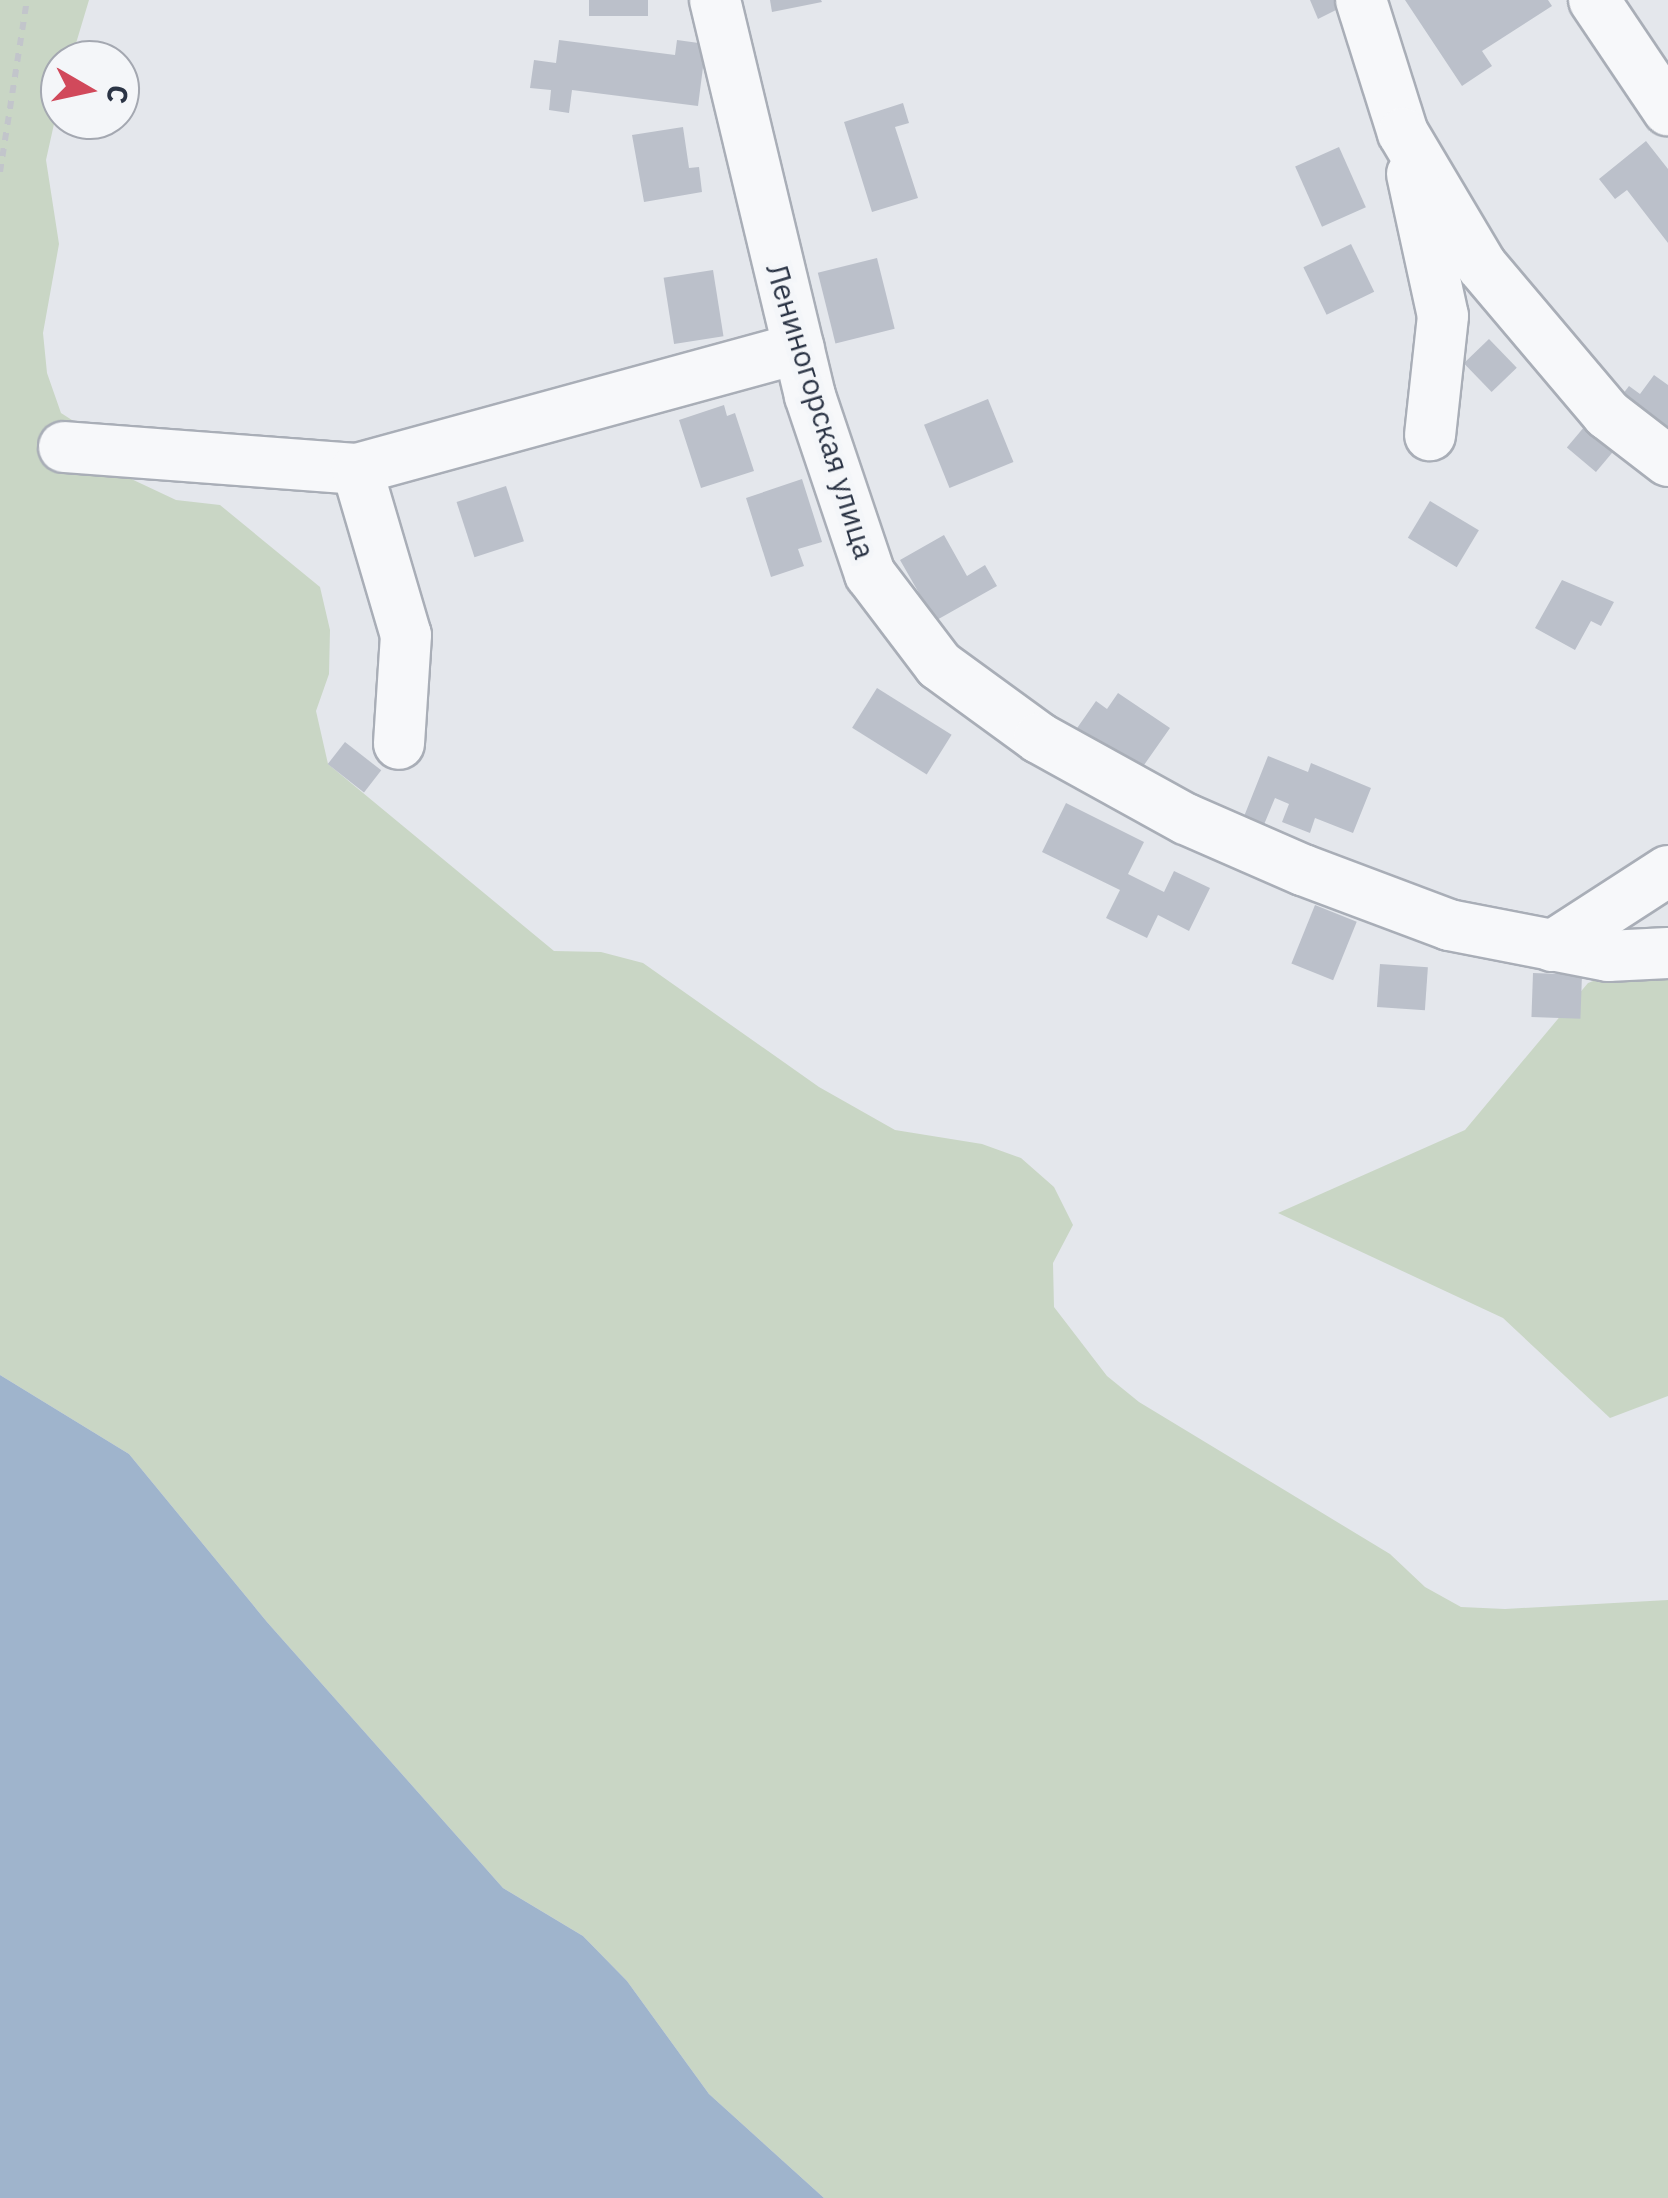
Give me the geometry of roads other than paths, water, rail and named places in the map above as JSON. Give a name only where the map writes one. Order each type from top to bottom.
[{"type":"street","name":"Лениногорская улица","points":[[715,0],[799,348],[870,574],[940,665],[1038,738],[1186,819],[1449,925],[1608,956],[1668,952]]},
{"type":"street","points":[[1360,0],[1403,133],[1443,316],[1430,435]]},
{"type":"street","points":[[1594,0],[1668,110]]},
{"type":"street","points":[[1403,133],[1482,266],[1607,414],[1668,460]]},
{"type":"street","points":[[64,448],[357,469],[799,348]]},
{"type":"street","points":[[357,469],[406,635],[399,744]]},
{"type":"street","points":[[1552,946],[1668,871]]},
{"type":"water","points":[[0,1375],[129,1454],[267,1622],[503,1888],[583,1936],[627,1981],[709,2094],[824,2198],[0,2198]]}]
